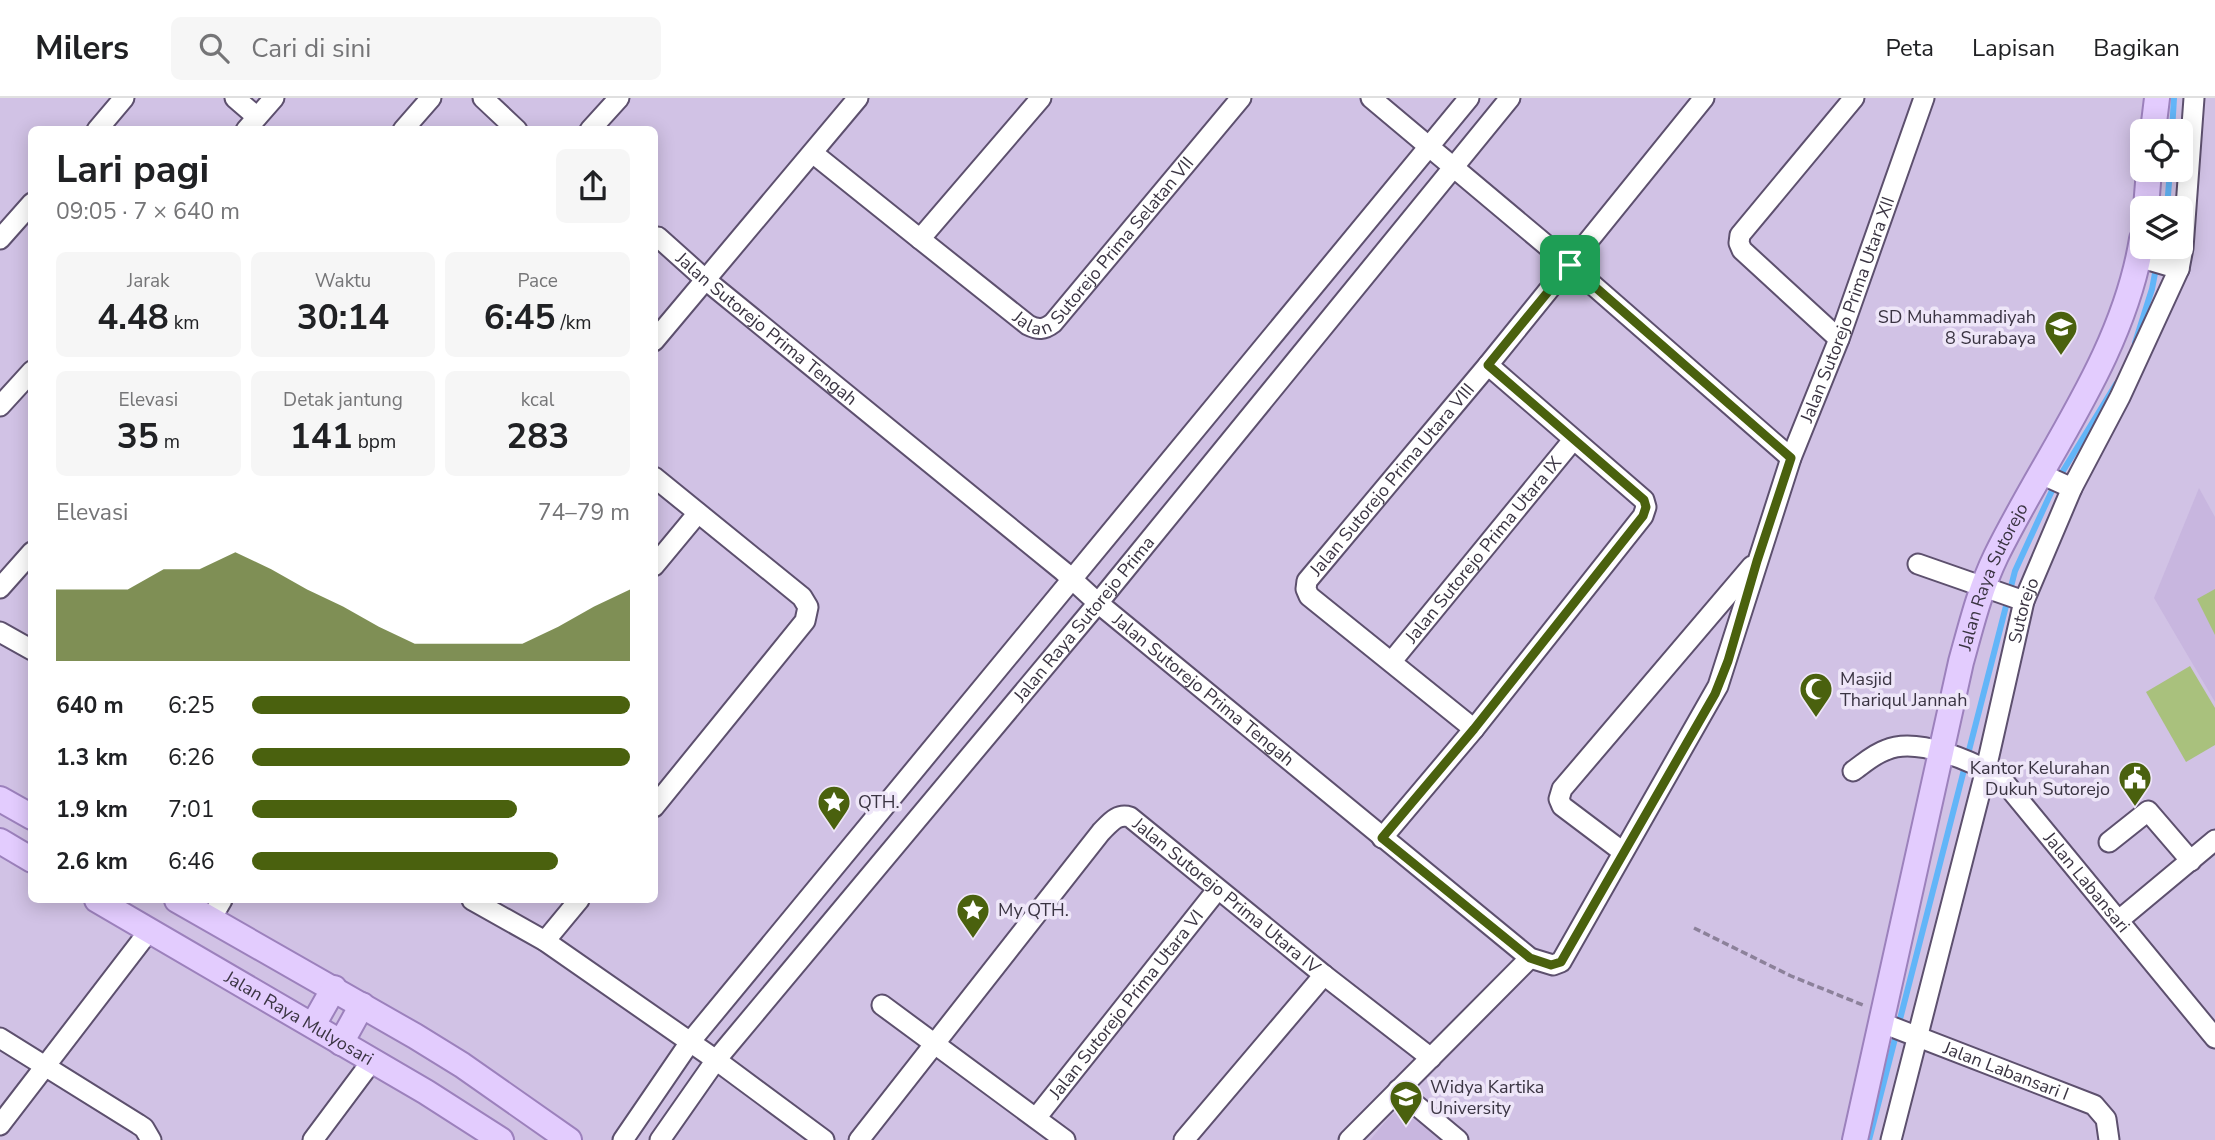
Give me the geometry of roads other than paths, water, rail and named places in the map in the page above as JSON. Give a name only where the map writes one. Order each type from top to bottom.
[{"type":"main road","points":[[2154,119],[2157,98]]},
{"type":"main road","name":"Jalan Raya Sutorejo","points":[[1855,1140],[1897,1026],[1964,759],[1961,662],[1989,588],[2000,548],[2058,482],[2126,303],[2155,259]]},
{"type":"main road","points":[[0,799],[28,815]]},
{"type":"main road","points":[[0,841],[28,858]]},
{"type":"main road","name":"Jalan Raya Mulyosari","points":[[102,903],[372,1061],[472,1132],[501,1140]]},
{"type":"main road","points":[[190,903],[216,909],[334,988],[462,1065],[569,1140]]},
{"type":"main road","points":[[313,1025],[334,988]]},
{"type":"main road","points":[[341,1043],[362,1005]]},
{"type":"street","points":[[100,126],[124,98]]},
{"type":"street","points":[[235,98],[251,123],[274,98]]},
{"type":"street","points":[[407,126],[431,98]]},
{"type":"street","points":[[483,98],[513,126]]},
{"type":"street","points":[[594,126],[619,98]]},
{"type":"street","points":[[658,336],[859,98]]},
{"type":"street","points":[[814,154],[920,239],[1041,98]]},
{"type":"street","name":"Jalan Sutorejo Prima Selatan VII","points":[[920,239],[1028,325],[1044,328],[1053,323],[1241,98]]},
{"type":"street","points":[[1371,98],[1570,265],[1791,458]]},
{"type":"street","name":"Jalan Raya Sutorejo Prima","points":[[623,1140],[690,1042],[1469,98]]},
{"type":"street","name":"Jalan Raya Sutorejo Prima","points":[[660,1140],[716,1060],[1098,603],[1510,98]]},
{"type":"street","name":"Jalan Sutorejo Prima Utara VIII","points":[[1474,729],[1309,596],[1307,581],[1488,365],[1704,98]]},
{"type":"street","points":[[1839,338],[1742,250],[1739,243],[1740,235],[1854,98]]},
{"type":"street","name":"Jalan Sutorejo Prima Utara XII","points":[[1530,958],[1551,965],[1561,962],[1718,686],[1737,634],[1757,561],[1791,458],[1839,338],[1924,98]]},
{"type":"street","name":"Sutorejo","points":[[2187,196],[2194,98]]},
{"type":"street","points":[[0,239],[28,208]]},
{"type":"street","name":"Jalan Sutorejo Prima Tengah","points":[[658,237],[707,281],[1072,578],[1098,603],[1530,958]]},
{"type":"street","name":"Sutorejo","points":[[1891,1140],[1897,1026],[1964,759],[2022,600],[2058,482],[2120,397],[2156,259]]},
{"type":"street","points":[[1382,838],[1474,729],[1646,510],[1644,500],[1488,365]]},
{"type":"street","points":[[0,406],[28,375]]},
{"type":"street","name":"Jalan Sutorejo Prima Utara IX","points":[[1392,661],[1573,440]]},
{"type":"street","points":[[658,480],[802,597],[808,607],[807,616],[658,802]]},
{"type":"street","points":[[658,561],[698,513]]},
{"type":"street","points":[[0,588],[28,556]]},
{"type":"street","name":"Jalan Sutorejo Prima Utara XII","points":[[1623,852],[1562,806],[1559,799],[1562,789],[1757,561]]},
{"type":"street","points":[[1918,564],[2022,600]]},
{"type":"street","points":[[0,632],[28,648]]},
{"type":"street","points":[[1853,771],[1893,747],[1923,748],[1964,759]]},
{"type":"street","name":"Jalan Labansari","points":[[1964,759],[2004,782],[2215,1038]]},
{"type":"street","points":[[2109,842],[2148,811],[2190,861]]},
{"type":"street","name":"Jalan Sutorejo Prima Utara IV","points":[[859,1140],[1101,832],[1115,818],[1122,816],[1130,817],[1217,890],[1431,1058]]},
{"type":"street","points":[[2119,919],[2215,840]]},
{"type":"street","name":"Jalan Sutorejo Prima Utara VI","points":[[1036,1118],[1217,890]]},
{"type":"street","points":[[477,903],[545,941],[716,1060],[824,1140]]},
{"type":"street","points":[[545,941],[577,903]]},
{"type":"street","points":[[0,1125],[149,931]]},
{"type":"street","points":[[1349,1140],[1530,958]]},
{"type":"street","points":[[1184,1140],[1324,975]]},
{"type":"street","points":[[882,1005],[1065,1140]]},
{"type":"street","name":"Jalan Labansari I","points":[[1897,1026],[2094,1105],[2106,1119],[2109,1140]]},
{"type":"street","points":[[0,1038],[138,1124],[148,1136]]},
{"type":"street","points":[[313,1140],[372,1061]]},
{"type":"street","points":[[1398,1090],[1458,1140]]},
{"type":"waterway","points":[[2173,119],[2174,98]]},
{"type":"waterway","points":[[2168,196],[2169,182]]},
{"type":"waterway","points":[[2135,343],[2152,289],[2158,259]]},
{"type":"waterway","points":[[1869,1140],[2015,571],[2055,484],[2116,384]]},
{"type":"place","name":"SD Muhammadiyah 8 Surabaya","points":[[2061,357]]},
{"type":"place","name":"Masjid Thariqul Jannah","points":[[1816,719]]},
{"type":"place","name":"Kantor Kelurahan Dukuh Sutorejo","points":[[2135,808]]},
{"type":"place","name":"QTH.","points":[[834,832]]},
{"type":"place","name":"My QTH.","points":[[973,940]]},
{"type":"place","name":"Widya Kartika University","points":[[1406,1127]]}]
